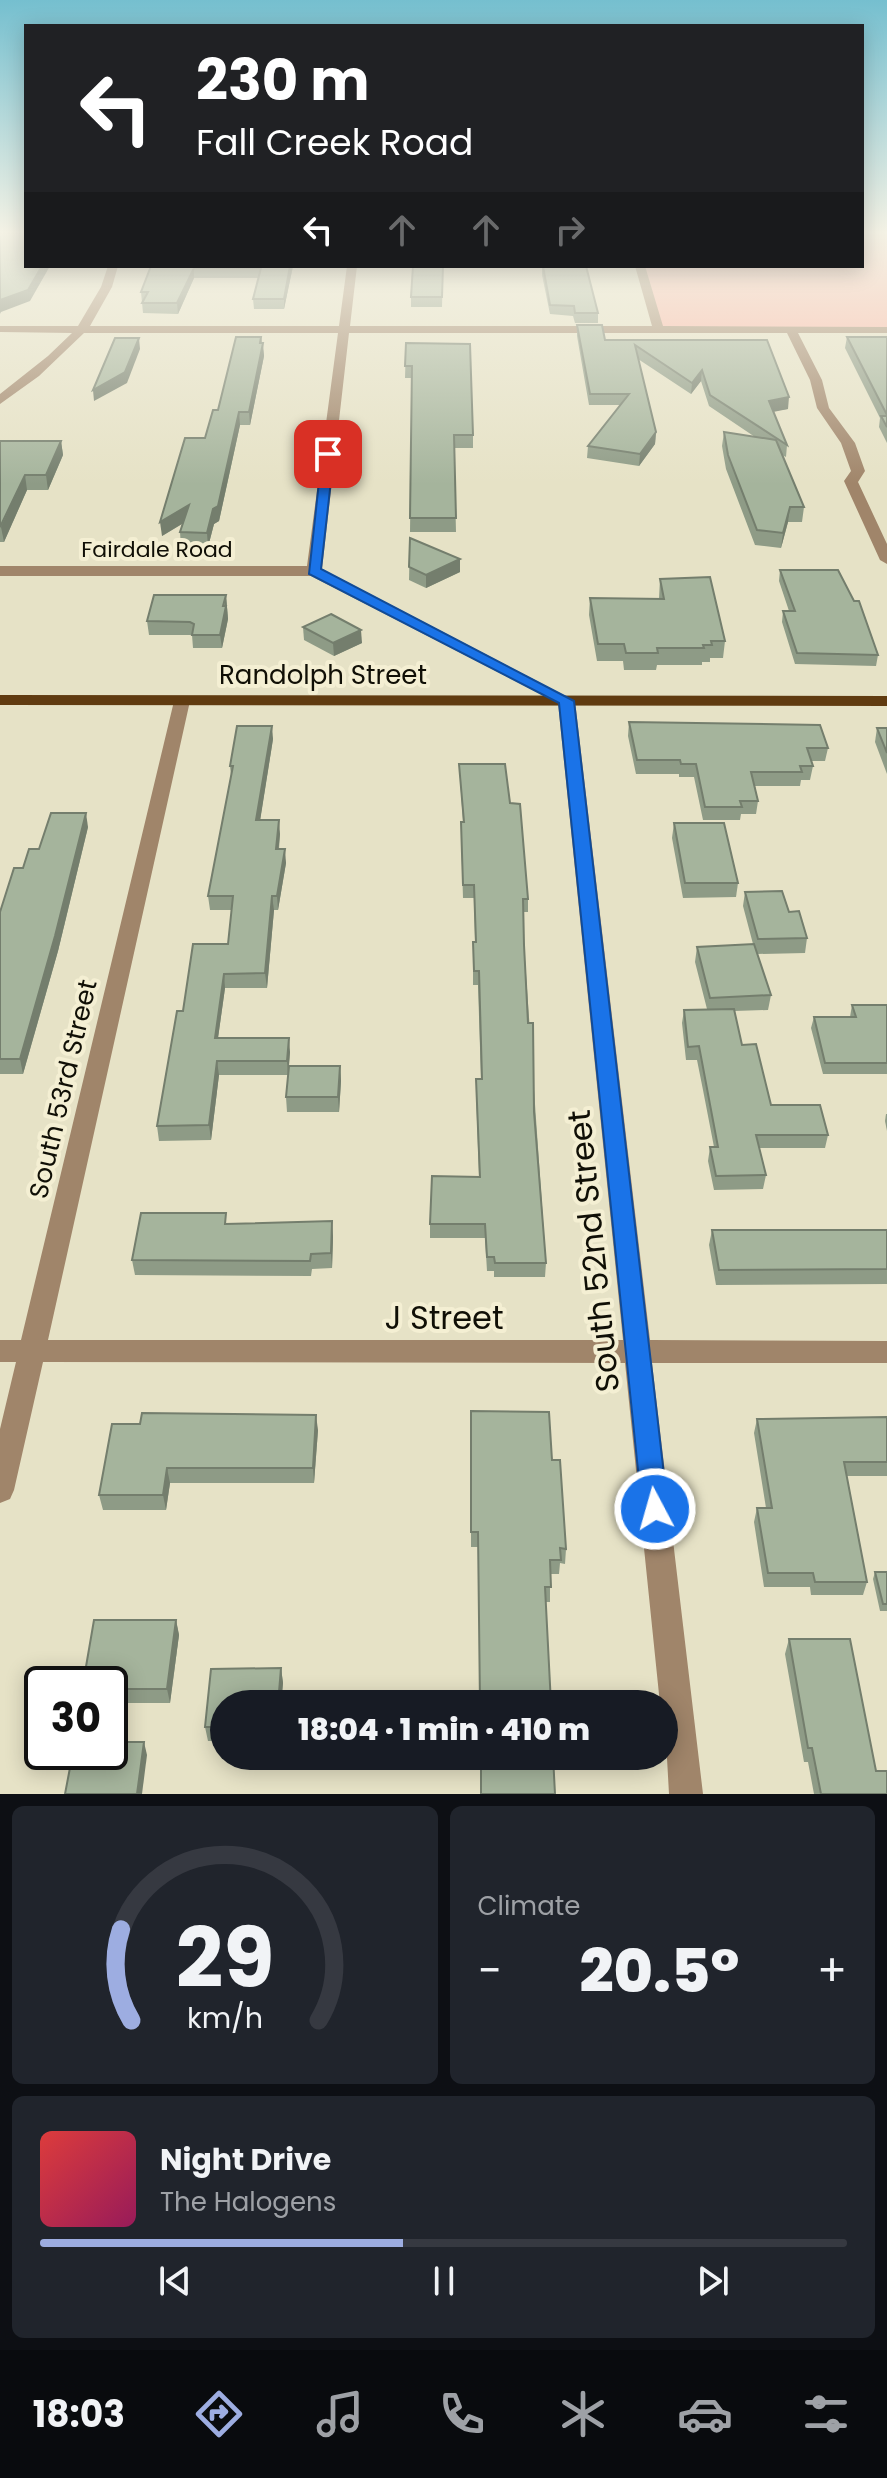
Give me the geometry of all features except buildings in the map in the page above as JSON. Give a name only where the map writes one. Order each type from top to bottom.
[{"type":"main road","name":"Randolph Street","points":[[0,700],[887,701]]},
{"type":"street","points":[[0,400],[47,363],[88,317]]},
{"type":"street","points":[[346,317],[314,571],[566,701]]},
{"type":"street","points":[[654,317],[658,329]]},
{"type":"street","points":[[0,329],[887,330]]},
{"type":"street","points":[[791,330],[816,380],[823,408],[848,443],[858,471],[851,481],[887,560]]},
{"type":"street","name":"Fairdale Road","points":[[0,571],[314,571]]},
{"type":"street","name":"South 53rd Street","points":[[0,1490],[181,701]]},
{"type":"street","name":"South 52nd Street","points":[[566,701],[686,1794]]},
{"type":"street","name":"J Street","points":[[0,1351],[887,1352]]},
{"type":"shaded area","points":[[654,317],[887,317],[887,330],[658,329]]},
{"type":"route","points":[[328,454],[314,571],[566,701],[655,1509]]}]
